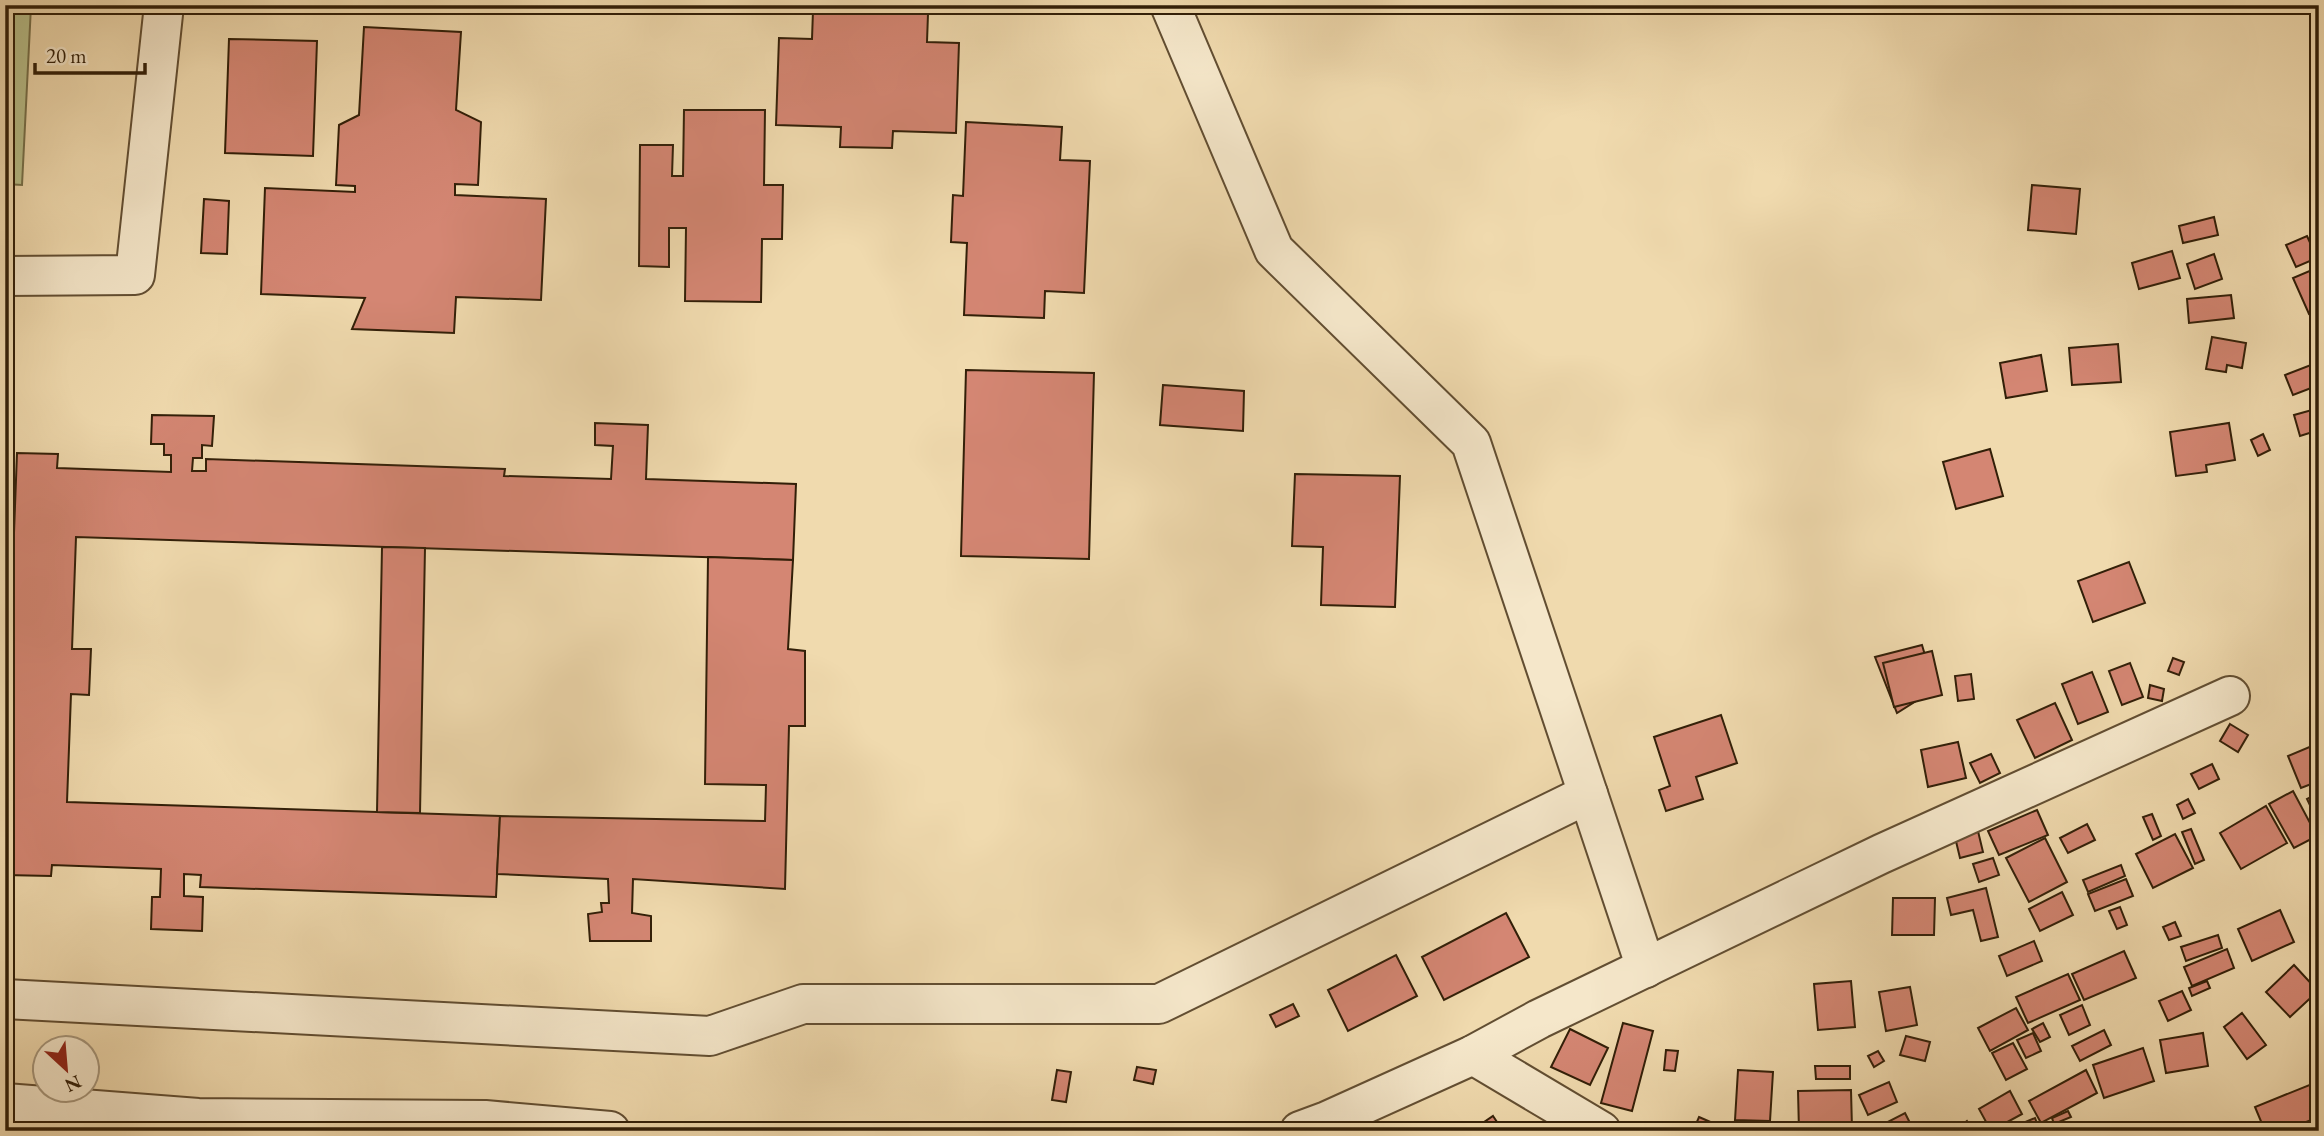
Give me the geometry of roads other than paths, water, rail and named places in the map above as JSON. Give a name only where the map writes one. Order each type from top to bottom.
[{"type":"street","points":[[5,276],[135,275],[164,5]]},
{"type":"street","points":[[1170,5],[1274,250],[1471,443],[1646,968]]},
{"type":"street","points":[[1300,1131],[1473,1055],[1539,1018],[1881,855],[2230,696]]},
{"type":"street","points":[[5,999],[710,1036],[803,1004],[1159,1004],[1588,794]]},
{"type":"street","points":[[1473,1055],[1601,1131]]},
{"type":"street","points":[[5,1103],[201,1124],[485,1120],[610,1131]]}]
